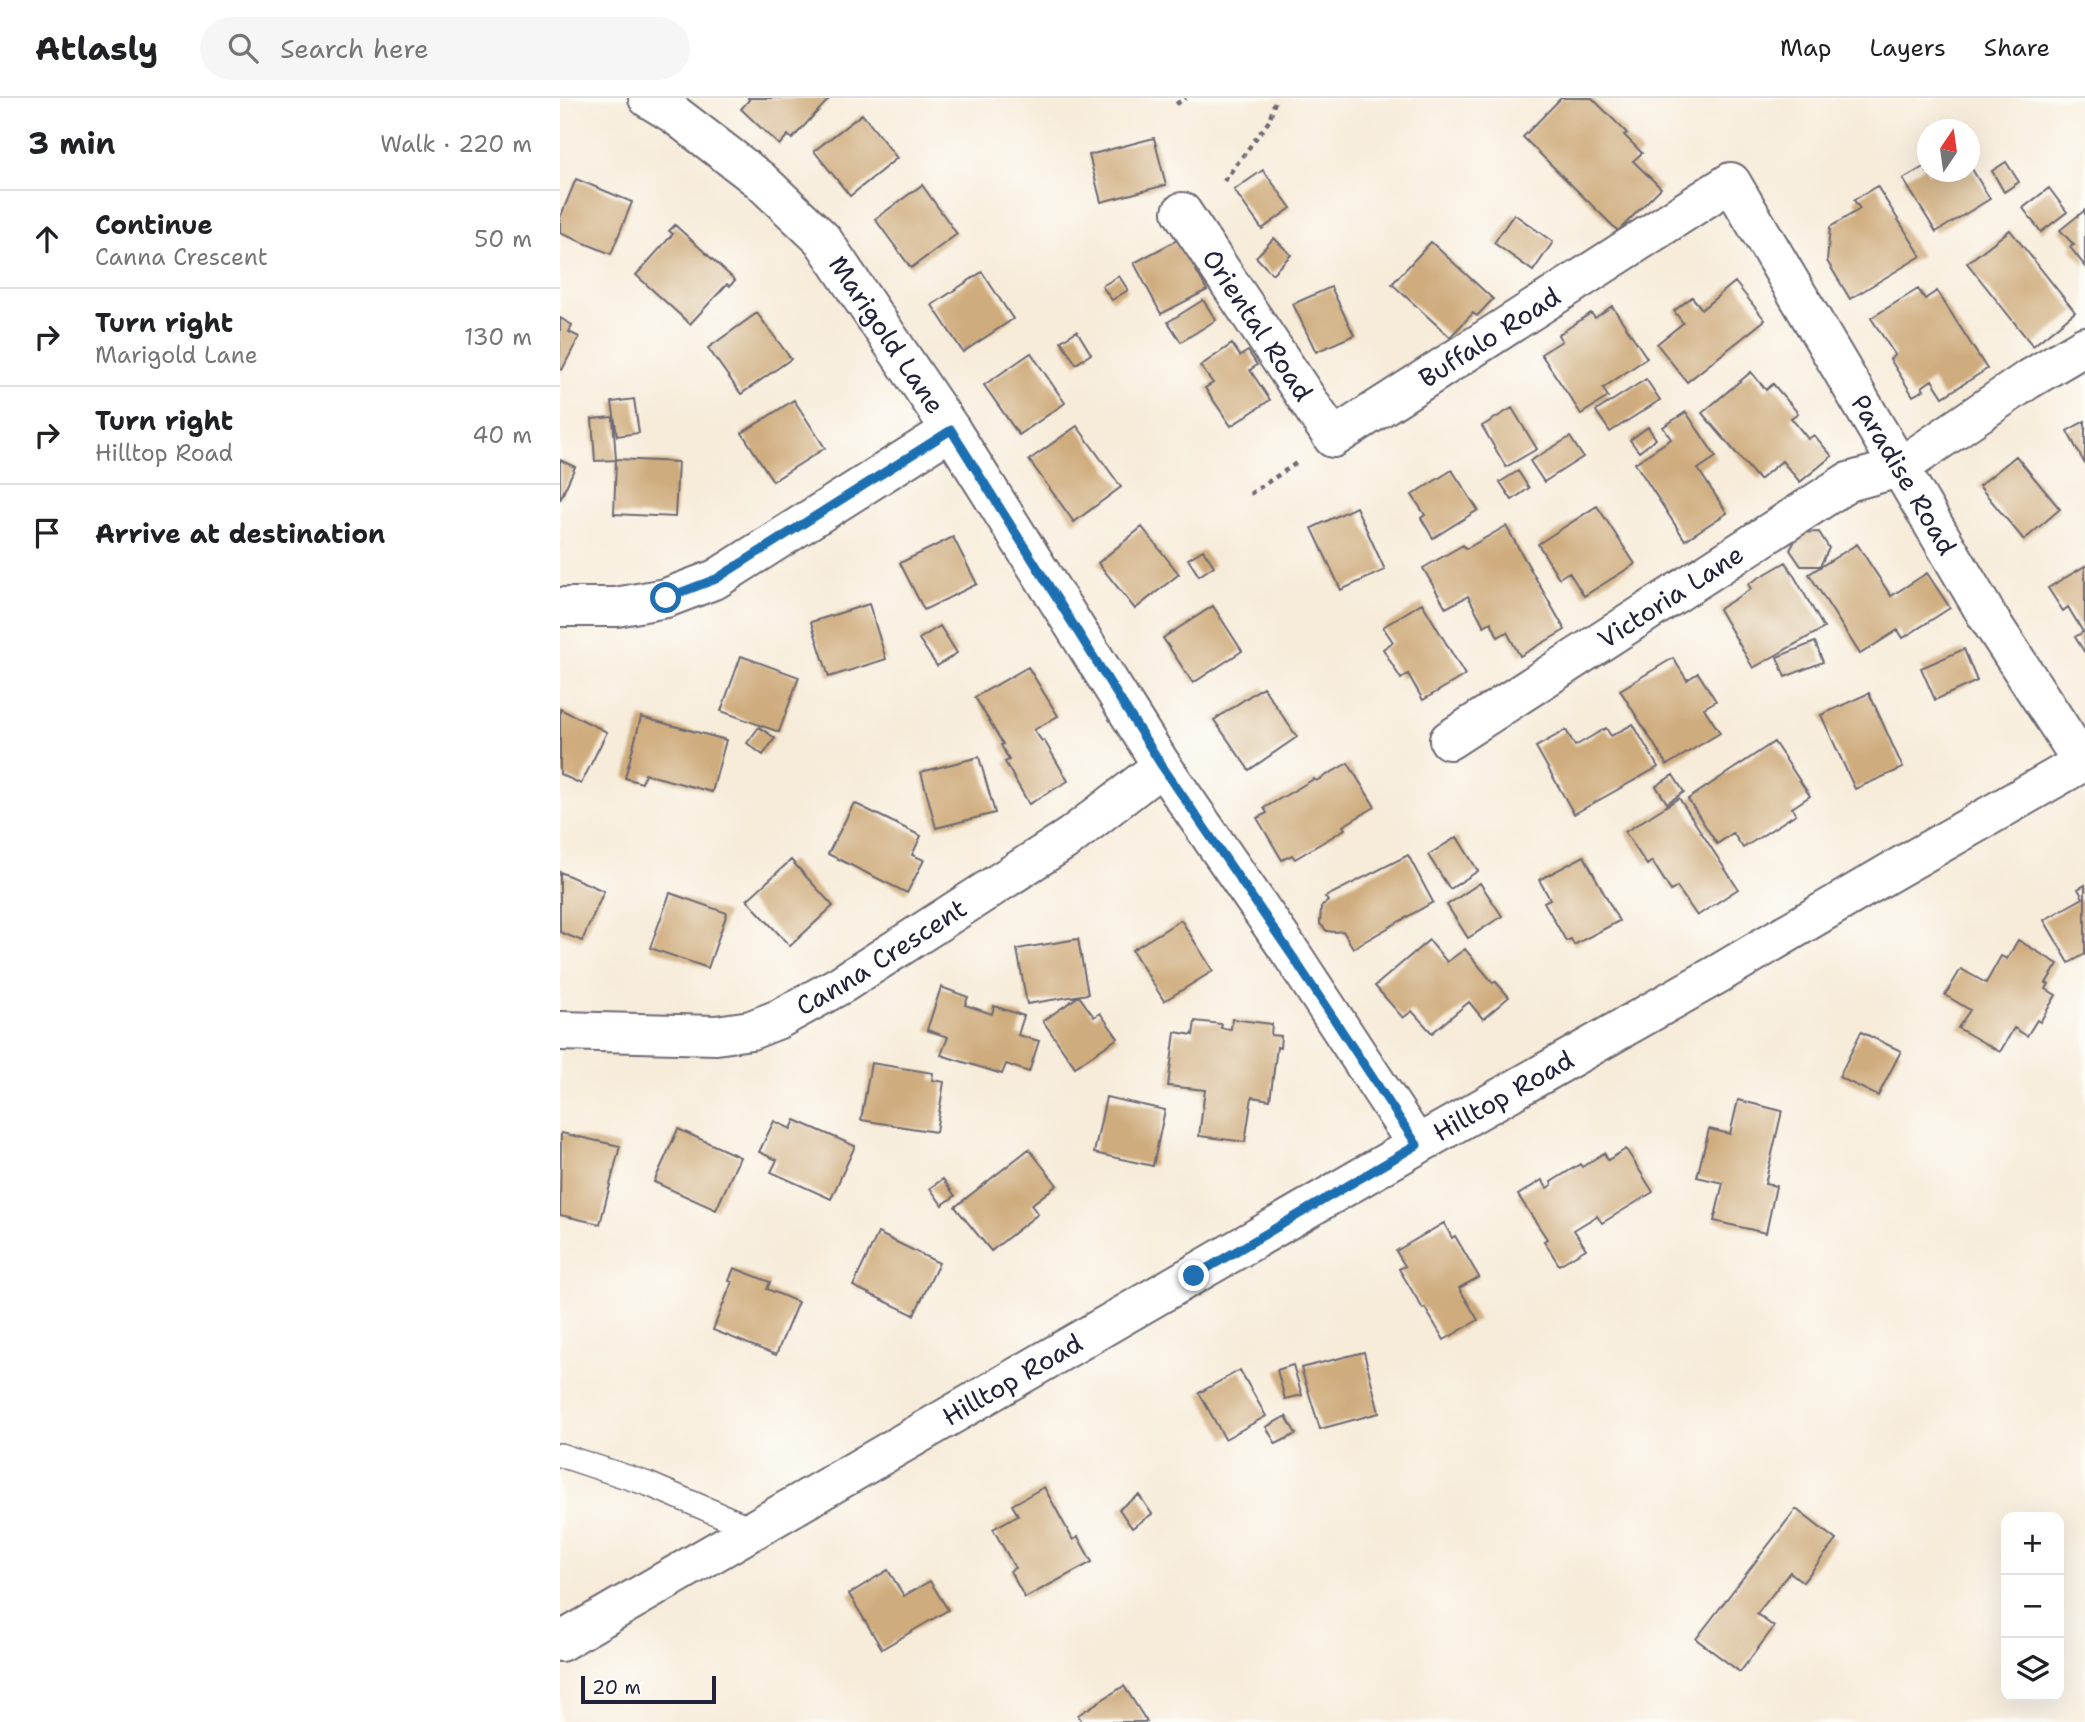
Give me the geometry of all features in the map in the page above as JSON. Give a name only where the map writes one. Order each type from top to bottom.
[{"type":"street","name":"Marigold Lane","points":[[648,98],[674,114],[760,180],[822,239],[951,430],[1162,766],[1417,1145]]},
{"type":"street","name":"Buffalo Road","points":[[1333,438],[1731,182]]},
{"type":"street","name":"Paradise Road","points":[[1731,182],[1986,614],[2084,762]]},
{"type":"street","name":"Oriental Road","points":[[1182,212],[1333,438]]},
{"type":"street","name":"Victoria Lane","points":[[1449,740],[1848,482],[1899,468],[2026,381],[2085,346]]},
{"type":"street","points":[[560,607],[615,607],[666,598],[716,579],[951,430]]},
{"type":"street","name":"Hilltop Road","points":[[560,1642],[2084,762]]},
{"type":"street","name":"Canna Crescent","points":[[560,1031],[716,1035],[751,1030],[779,1019],[842,984],[1070,837],[1162,766]]},
{"type":"lane","points":[[560,1455],[648,1484],[753,1529]]},
{"type":"path","points":[[1176,104],[1186,98]]},
{"type":"path","points":[[1224,181],[1269,121],[1276,98]]},
{"type":"path","points":[[1250,494],[1333,438]]},
{"type":"building","points":[[748,98],[830,98],[792,139],[788,135],[779,145],[741,109]]},
{"type":"building","points":[[1561,98],[1592,98],[1627,133],[1624,135],[1642,153],[1633,161],[1661,188],[1618,231],[1523,137]]},
{"type":"building","points":[[862,114],[897,158],[850,196],[814,151]]},
{"type":"building","points":[[1154,138],[1166,185],[1101,202],[1089,155]]},
{"type":"building","points":[[2006,162],[2019,182],[2004,192],[1992,171]]},
{"type":"building","points":[[1263,170],[1291,208],[1262,229],[1234,190]]},
{"type":"building","points":[[1917,171],[1917,182],[1980,182],[1990,199],[1936,232],[1903,179]]},
{"type":"building","points":[[576,179],[632,202],[611,254],[560,233],[560,218]]},
{"type":"building","points":[[922,185],[957,234],[911,268],[875,219]]},
{"type":"building","points":[[1877,186],[1921,256],[1850,299],[1827,261],[1830,227],[1860,209],[1854,200]]},
{"type":"building","points":[[2049,188],[2067,212],[2041,232],[2023,208]]},
{"type":"building","points":[[2085,210],[2085,266],[2070,247],[2074,245],[2060,230]]},
{"type":"building","points":[[1514,214],[1553,242],[1533,271],[1494,243]]},
{"type":"building","points":[[675,225],[735,280],[730,286],[727,284],[690,324],[636,275],[673,234],[669,231]]},
{"type":"building","points":[[2010,230],[2075,312],[2033,346],[1967,263]]},
{"type":"building","points":[[1274,238],[1291,255],[1272,274],[1256,257]]},
{"type":"building","points":[[1179,239],[1207,290],[1161,314],[1134,263]]},
{"type":"building","points":[[1431,242],[1493,299],[1477,316],[1473,313],[1450,337],[1392,284]]},
{"type":"building","points":[[982,272],[1013,319],[963,352],[932,305]]},
{"type":"building","points":[[1119,276],[1128,290],[1112,300],[1102,286]]},
{"type":"building","points":[[1735,282],[1765,320],[1687,382],[1657,344],[1683,323],[1674,311],[1692,297],[1702,309]]},
{"type":"building","points":[[1331,287],[1354,335],[1316,352],[1293,304]]},
{"type":"building","points":[[1918,289],[1925,299],[1937,291],[1987,369],[1943,397],[1932,380],[1922,387],[1924,390],[1913,396],[1890,359],[1895,355],[1871,318]]},
{"type":"building","points":[[1203,300],[1216,320],[1181,342],[1168,322]]},
{"type":"building","points":[[1612,306],[1647,358],[1603,388],[1608,397],[1581,414],[1541,354],[1562,341],[1558,335],[1591,313],[1595,318]]},
{"type":"building","points":[[757,313],[791,359],[741,394],[708,348]]},
{"type":"building","points":[[560,318],[572,325],[569,332],[579,337],[562,370],[560,369]]},
{"type":"building","points":[[1077,331],[1091,354],[1076,364],[1061,341]]},
{"type":"building","points":[[1232,344],[1240,356],[1248,351],[1257,365],[1250,370],[1270,400],[1231,426],[1205,388],[1213,383],[1200,366]]},
{"type":"building","points":[[1031,353],[1065,403],[1019,435],[984,385]]},
{"type":"building","points":[[1751,372],[1766,390],[1773,384],[1798,413],[1791,418],[1808,439],[1814,435],[1832,456],[1800,482],[1782,461],[1759,480],[1702,413]]},
{"type":"building","points":[[1646,379],[1660,400],[1610,432],[1596,411]]},
{"type":"building","points":[[634,399],[639,433],[617,436],[612,402]]},
{"type":"building","points":[[794,400],[825,448],[773,481],[742,433]]},
{"type":"building","points":[[1512,408],[1537,449],[1506,467],[1482,426]]},
{"type":"building","points":[[1686,412],[1716,457],[1698,469],[1727,513],[1685,540],[1635,463],[1671,439],[1663,427]]},
{"type":"building","points":[[613,417],[616,460],[595,461],[592,419]]},
{"type":"building","points":[[2085,421],[2085,464],[2067,431]]},
{"type":"building","points":[[1077,426],[1121,487],[1074,522],[1029,460]]},
{"type":"building","points":[[1648,427],[1656,439],[1639,452],[1630,440]]},
{"type":"building","points":[[1570,437],[1583,457],[1544,482],[1530,461]]},
{"type":"building","points":[[2016,456],[2060,509],[2024,540],[1979,486]]},
{"type":"building","points":[[616,459],[678,462],[675,517],[614,514]]},
{"type":"building","points":[[560,460],[575,467],[560,500]]},
{"type":"building","points":[[1452,470],[1478,510],[1433,538],[1421,518],[1425,515],[1412,495]]},
{"type":"building","points":[[1518,471],[1529,488],[1512,500],[1500,482]]},
{"type":"building","points":[[1597,506],[1635,564],[1584,596],[1569,572],[1559,578],[1538,544]]},
{"type":"building","points":[[1356,507],[1385,570],[1341,590],[1312,528]]},
{"type":"building","points":[[1506,526],[1565,630],[1520,656],[1507,632],[1498,637],[1491,622],[1484,626],[1468,596],[1446,608],[1423,568],[1463,545],[1466,549]]},
{"type":"building","points":[[1142,527],[1179,574],[1135,609],[1098,563]]},
{"type":"building","points":[[1819,532],[1829,548],[1820,566],[1801,566],[1790,550],[1799,533]]},
{"type":"building","points":[[953,537],[977,584],[924,610],[900,563]]},
{"type":"building","points":[[1857,544],[1891,596],[1927,573],[1950,608],[1903,638],[1898,630],[1860,654],[1809,574]]},
{"type":"building","points":[[1203,550],[1214,566],[1199,576],[1188,559]]},
{"type":"building","points":[[1786,562],[1824,628],[1753,668],[1719,609],[1751,589],[1748,584]]},
{"type":"building","points":[[2085,566],[2085,653],[2075,637],[2083,632],[2068,607],[2063,611],[2048,588]]},
{"type":"building","points":[[1422,603],[1465,675],[1423,700],[1408,674],[1401,679],[1383,649],[1393,642],[1383,627]]},
{"type":"building","points":[[869,604],[886,659],[829,677],[811,622]]},
{"type":"building","points":[[1213,606],[1242,651],[1193,683],[1163,638]]},
{"type":"building","points":[[940,626],[957,653],[937,666],[919,639]]},
{"type":"building","points":[[1815,642],[1823,662],[1785,677],[1777,657]]},
{"type":"building","points":[[1964,649],[1977,681],[1935,700],[1921,668]]},
{"type":"building","points":[[741,656],[799,677],[779,732],[721,711]]},
{"type":"building","points":[[1673,658],[1687,680],[1698,673],[1716,701],[1704,708],[1720,733],[1667,765],[1620,690]]},
{"type":"building","points":[[1028,667],[1058,716],[1034,730],[1042,741],[1044,740],[1068,781],[1029,804],[1005,762],[1009,760],[1001,745],[1003,744],[975,697]]},
{"type":"building","points":[[1263,687],[1297,737],[1249,770],[1214,720]]},
{"type":"building","points":[[1869,693],[1903,768],[1855,789],[1821,715]]},
{"type":"building","points":[[560,709],[607,732],[581,784],[560,774]]},
{"type":"building","points":[[641,717],[726,740],[712,792],[645,774],[642,783],[625,778]]},
{"type":"building","points":[[1633,724],[1658,767],[1574,814],[1536,747],[1566,730],[1575,746],[1606,728],[1611,736]]},
{"type":"building","points":[[759,727],[775,738],[763,755],[747,743]]},
{"type":"building","points":[[1774,742],[1810,796],[1792,808],[1796,814],[1743,848],[1733,833],[1717,844],[1688,799]]},
{"type":"building","points":[[979,757],[995,813],[936,828],[921,772]]},
{"type":"building","points":[[1348,763],[1375,807],[1295,859],[1292,855],[1282,860],[1257,818],[1267,813],[1264,808]]},
{"type":"building","points":[[1673,775],[1684,792],[1667,803],[1656,786]]},
{"type":"building","points":[[1679,798],[1738,889],[1697,916],[1677,887],[1671,891],[1652,861],[1647,865],[1625,832]]},
{"type":"building","points":[[854,803],[921,836],[912,855],[924,860],[907,893],[828,854]]},
{"type":"building","points":[[1457,837],[1478,871],[1450,889],[1428,855]]},
{"type":"building","points":[[1408,855],[1433,902],[1353,948],[1343,931],[1327,931],[1320,924],[1321,907],[1328,901],[1325,897]]},
{"type":"building","points":[[1584,856],[1619,921],[1574,945],[1571,939],[1566,941],[1544,902],[1550,899],[1539,880]]},
{"type":"building","points":[[791,860],[833,906],[790,946],[747,900]]},
{"type":"building","points":[[560,872],[604,891],[582,941],[560,932]]},
{"type":"building","points":[[1480,883],[1502,916],[1468,938],[1447,905]]},
{"type":"building","points":[[2085,885],[2085,954],[2069,963],[2044,920],[2083,898],[2078,889]]},
{"type":"building","points":[[670,893],[727,913],[708,968],[650,948]]},
{"type":"building","points":[[1181,920],[1213,971],[1164,1001],[1132,950]]},
{"type":"building","points":[[1078,939],[1088,994],[1027,1004],[1017,949]]},
{"type":"building","points":[[1429,940],[1447,962],[1465,949],[1493,983],[1495,981],[1509,997],[1483,1019],[1469,1002],[1432,1033],[1412,1011],[1403,1018],[1375,986]]},
{"type":"building","points":[[2018,940],[2058,964],[2046,983],[2049,984],[2046,989],[2056,995],[2040,1022],[2037,1020],[2027,1036],[2014,1028],[2000,1052],[1958,1028],[1970,1010],[1945,995],[1961,969],[1986,983],[2001,956],[2007,959]]},
{"type":"building","points":[[941,987],[968,997],[965,1005],[992,1014],[994,1006],[1024,1016],[1018,1035],[1039,1041],[1029,1072],[1006,1064],[1002,1074],[941,1055],[948,1037],[927,1030]]},
{"type":"building","points":[[1079,996],[1094,1017],[1100,1013],[1118,1038],[1075,1067],[1043,1021]]},
{"type":"building","points":[[1232,1019],[1272,1024],[1271,1035],[1281,1036],[1270,1100],[1252,1097],[1245,1142],[1199,1136],[1205,1090],[1168,1086],[1175,1032],[1193,1035],[1195,1021],[1222,1024],[1221,1028],[1231,1029]]},
{"type":"building","points":[[1861,1032],[1901,1051],[1878,1096],[1839,1077]]},
{"type":"building","points":[[871,1063],[933,1073],[932,1080],[944,1082],[936,1132],[861,1120]]},
{"type":"building","points":[[1106,1097],[1165,1110],[1153,1166],[1094,1153]]},
{"type":"building","points":[[1738,1100],[1782,1111],[1765,1184],[1776,1186],[1766,1233],[1714,1221],[1723,1183],[1697,1177],[1709,1129],[1730,1134]]},
{"type":"building","points":[[795,1120],[855,1146],[831,1199],[771,1172],[777,1160],[759,1152],[774,1121],[791,1129]]},
{"type":"building","points":[[678,1129],[740,1157],[716,1210],[654,1182]]},
{"type":"building","points":[[561,1133],[620,1146],[600,1224],[560,1215]]},
{"type":"building","points":[[1029,1149],[1057,1185],[1031,1205],[1038,1214],[991,1251],[955,1207]]},
{"type":"building","points":[[1626,1149],[1653,1192],[1602,1223],[1597,1216],[1574,1230],[1586,1249],[1559,1265],[1544,1241],[1547,1239],[1518,1195],[1542,1180],[1547,1188],[1552,1185],[1551,1182],[1580,1164],[1582,1167],[1604,1153],[1608,1160]]},
{"type":"building","points":[[943,1179],[955,1196],[942,1205],[930,1188]]},
{"type":"building","points":[[1444,1223],[1452,1238],[1455,1236],[1479,1277],[1459,1288],[1478,1320],[1444,1340],[1399,1269],[1405,1266],[1396,1251]]},
{"type":"building","points":[[878,1233],[939,1263],[914,1315],[853,1286]]},
{"type":"building","points":[[734,1268],[770,1282],[767,1289],[798,1302],[776,1355],[713,1330],[732,1282],[729,1281]]},
{"type":"building","points":[[1364,1352],[1379,1413],[1320,1429],[1301,1368]]},
{"type":"building","points":[[1293,1365],[1302,1395],[1285,1399],[1277,1370]]},
{"type":"building","points":[[1240,1370],[1266,1416],[1225,1439],[1199,1393]]},
{"type":"building","points":[[1286,1416],[1296,1434],[1276,1444],[1266,1427]]},
{"type":"building","points":[[1044,1487],[1073,1540],[1078,1537],[1092,1562],[1025,1598],[1010,1571],[1015,1568],[993,1529],[1018,1515],[1012,1505]]},
{"type":"building","points":[[1139,1495],[1152,1514],[1132,1528],[1119,1509]]},
{"type":"building","points":[[1796,1509],[1836,1540],[1803,1582],[1790,1572],[1757,1614],[1774,1627],[1740,1672],[1696,1639]]},
{"type":"building","points":[[888,1570],[904,1596],[930,1581],[948,1610],[882,1649],[849,1594]]},
{"type":"building","points":[[1124,1686],[1147,1722],[1082,1722],[1078,1715]]},
{"type":"route","points":[[666,598],[716,579],[951,430],[1162,766],[1417,1145],[1194,1276]]}]
